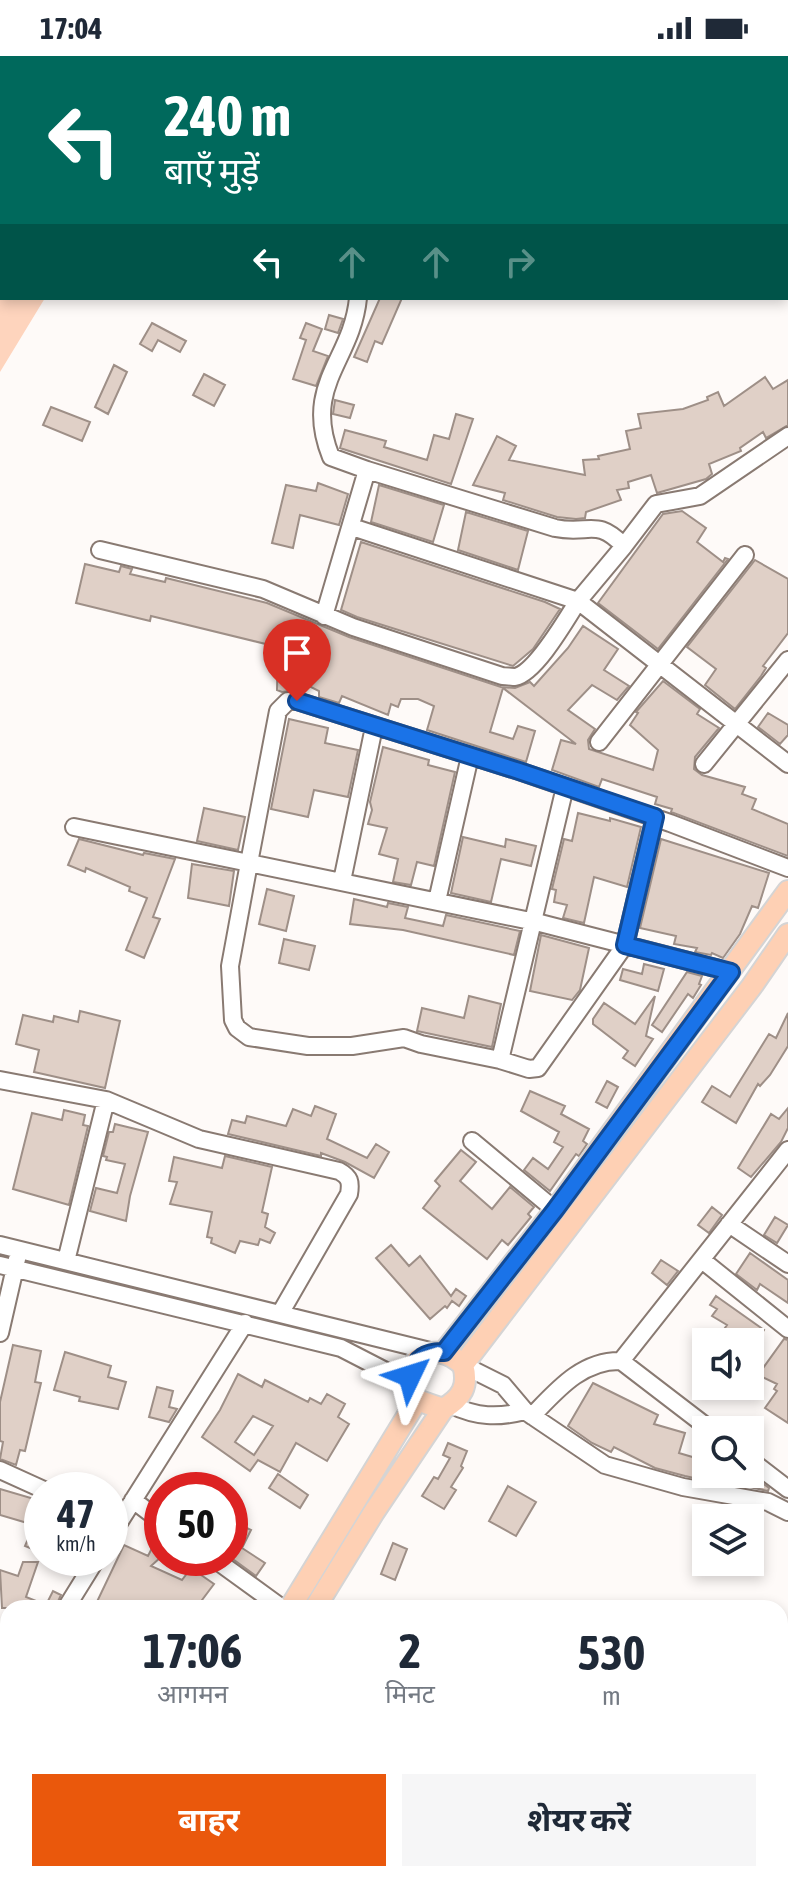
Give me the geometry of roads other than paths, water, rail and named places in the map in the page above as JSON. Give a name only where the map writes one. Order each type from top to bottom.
[{"type":"main road","points":[[295,1600],[413,1392],[412,1367],[417,1360],[439,1352],[555,1210],[788,891]]},
{"type":"main road","points":[[320,1600],[374,1512],[447,1407],[464,1391],[463,1365],[752,986],[788,934]]},
{"type":"main road","points":[[439,1352],[463,1365]]},
{"type":"main road","points":[[413,1392],[447,1407]]},
{"type":"street","points":[[358,300],[355,316],[324,392],[320,413],[331,457],[555,528],[581,531],[594,527],[606,529],[624,546]]},
{"type":"street","points":[[100,550],[263,589],[324,616],[502,676],[515,677],[527,671],[559,632],[578,601],[656,504],[700,496],[788,436]]},
{"type":"street","points":[[324,616],[367,470]]},
{"type":"street","points":[[352,527],[578,601],[788,764]]},
{"type":"street","points":[[599,742],[745,555]]},
{"type":"street","points":[[704,764],[788,660]]},
{"type":"street","points":[[655,817],[625,945],[538,1068],[529,1069],[404,1038],[352,1046],[308,1046],[249,1037],[242,1034],[233,1020],[230,966],[278,711],[288,701],[297,701],[655,817],[788,868]]},
{"type":"street","points":[[342,881],[374,727]]},
{"type":"street","points":[[437,901],[470,756]]},
{"type":"street","points":[[500,1060],[565,787]]},
{"type":"street","points":[[74,827],[532,921],[731,972]]},
{"type":"street","points":[[0,1080],[106,1100],[199,1139],[339,1171],[348,1176],[351,1184],[349,1194],[281,1312]]},
{"type":"street","points":[[66,1261],[106,1100]]},
{"type":"street","points":[[472,1141],[555,1210]]},
{"type":"street","points":[[621,1361],[788,1150]]},
{"type":"street","points":[[729,1224],[788,1264]]},
{"type":"street","points":[[0,1245],[439,1352]]},
{"type":"street","points":[[0,1333],[8,1267],[20,1250]]},
{"type":"street","points":[[709,1250],[788,1329]]},
{"type":"street","points":[[8,1267],[341,1348],[413,1392]]},
{"type":"street","points":[[128,1507],[245,1323]]},
{"type":"street","points":[[447,1407],[473,1415],[501,1417],[528,1413],[585,1369],[598,1363],[621,1361],[693,1416]]},
{"type":"street","points":[[463,1365],[503,1385],[528,1413],[605,1465],[683,1487],[768,1502],[788,1512]]},
{"type":"street","points":[[0,1470],[24,1481]]},
{"type":"street","points":[[764,1471],[788,1489]]},
{"type":"street","points":[[768,1502],[788,1499]]},
{"type":"street","points":[[133,1500],[144,1508]]},
{"type":"street","points":[[71,1600],[86,1576]]},
{"type":"street","points":[[238,1576],[271,1600]]}]
